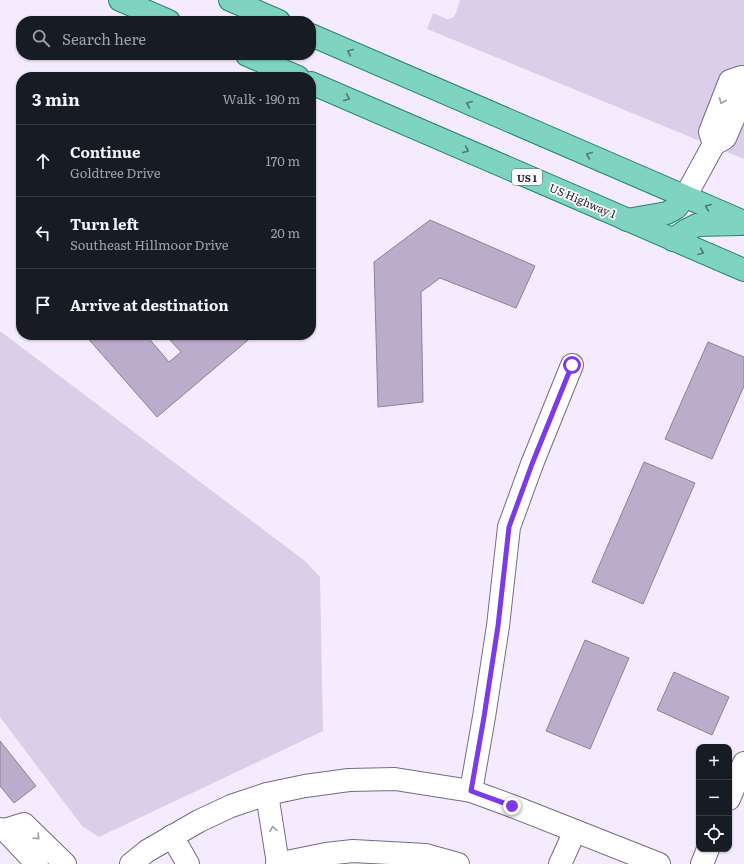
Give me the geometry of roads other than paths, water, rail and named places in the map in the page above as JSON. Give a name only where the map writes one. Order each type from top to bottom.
[{"type":"main road","points":[[120,0],[157,16]]},
{"type":"main road","points":[[231,0],[268,16]]},
{"type":"main road","points":[[316,37],[744,223]]},
{"type":"main road","points":[[259,60],[286,72]]},
{"type":"main road","name":"US Highway 1","points":[[316,85],[744,270]]},
{"type":"main road","points":[[627,220],[667,214],[676,208],[684,197]]},
{"type":"main road","points":[[673,240],[684,231],[697,225],[744,223]]},
{"type":"street","points":[[684,197],[714,144],[725,138],[743,81]]},
{"type":"street","points":[[471,791],[498,626],[509,527],[532,464],[572,365]]},
{"type":"street","points":[[732,792],[744,763]]},
{"type":"street","points":[[131,864],[147,851],[199,821],[231,806],[267,794],[305,786],[349,780],[395,780],[471,791],[659,864]]},
{"type":"street","points":[[267,794],[278,864],[353,850],[426,855],[458,864]]},
{"type":"street","points":[[37,864],[3,830],[24,824],[65,864]]},
{"type":"street","points":[[560,864],[575,831]]},
{"type":"street","points":[[172,836],[188,864]]},
{"type":"street","points":[[702,864],[707,852]]}]
